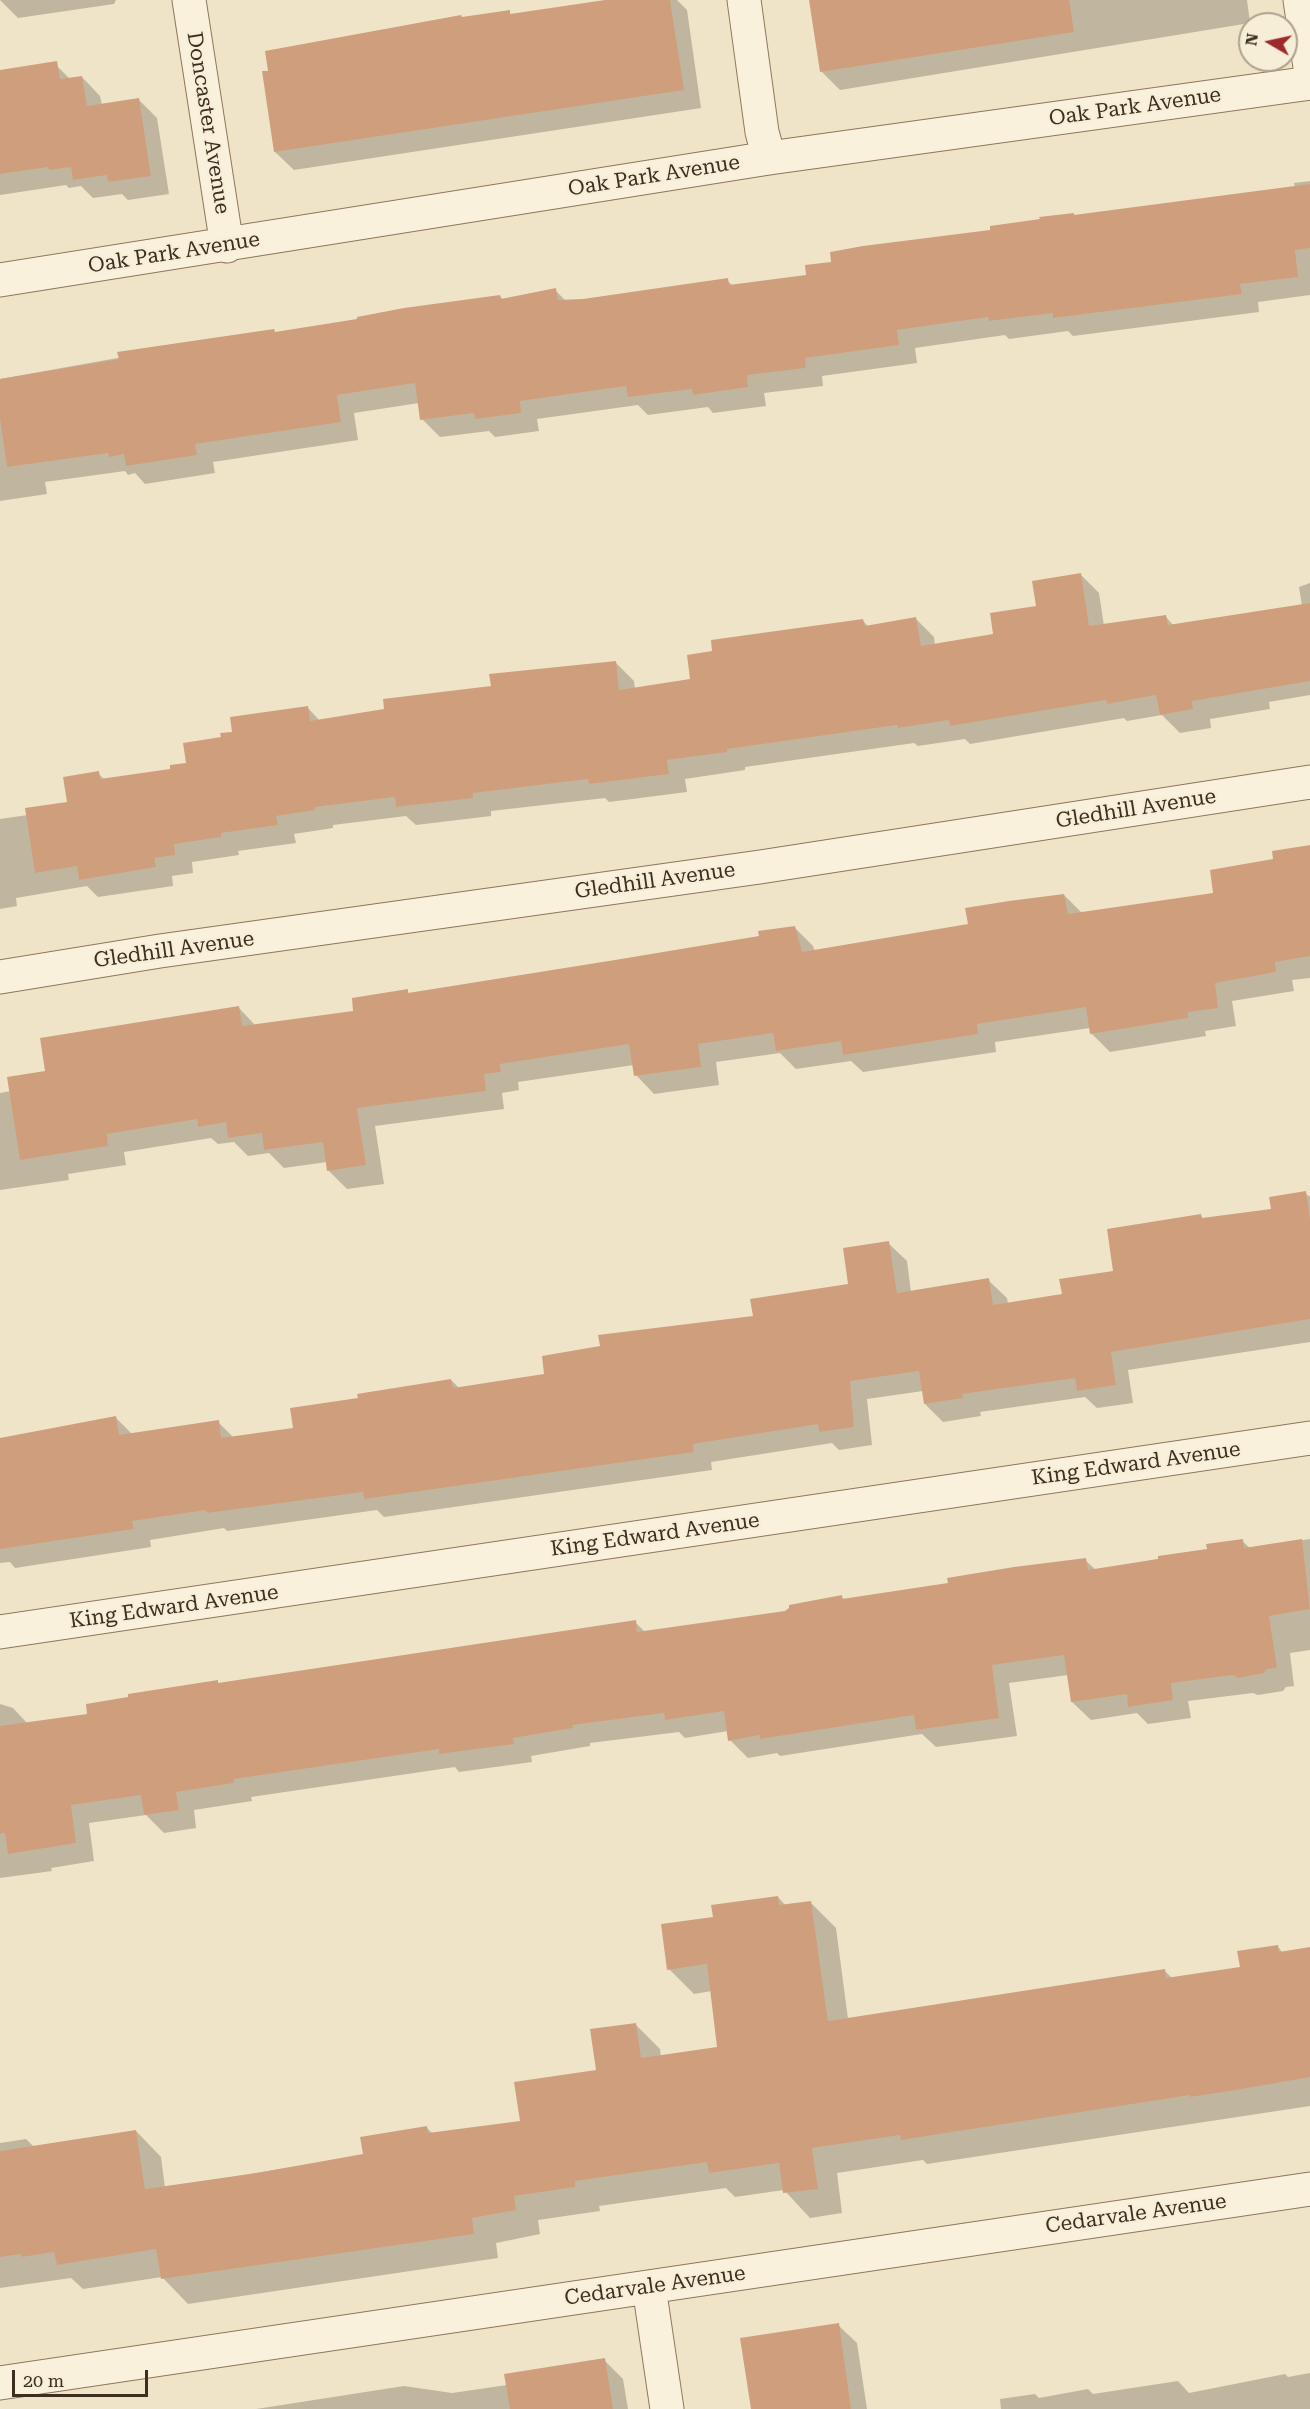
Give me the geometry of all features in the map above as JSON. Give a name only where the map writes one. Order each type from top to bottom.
[{"type":"street","name":"Doncaster Avenue","points":[[189,0],[226,246]]},
{"type":"street","points":[[744,0],[762,132],[769,158]]},
{"type":"street","points":[[1300,0],[1310,67]]},
{"type":"street","name":"Oak Park Avenue","points":[[0,280],[226,246],[769,158],[1310,83]]},
{"type":"street","name":"Gledhill Avenue","points":[[0,977],[160,951],[760,867],[1310,782]]},
{"type":"street","name":"King Edward Avenue","points":[[0,1632],[1310,1438]]},
{"type":"street","name":"Cedarvale Avenue","points":[[0,2383],[1310,2188]]},
{"type":"street","points":[[649,2287],[667,2409]]},
{"type":"building","points":[[605,0],[670,0],[684,90],[274,152],[262,71],[268,71],[265,51],[461,15],[462,17],[510,10],[510,14]]},
{"type":"building","points":[[809,0],[1069,0],[1074,32],[820,72]]},
{"type":"building","points":[[57,61],[60,79],[82,76],[87,106],[139,98],[151,176],[108,182],[107,175],[73,180],[71,167],[49,170],[48,167],[0,174],[0,70]]},
{"type":"building","points":[[1310,184],[1310,248],[1295,250],[1298,277],[1240,284],[1242,294],[1053,318],[1053,313],[989,321],[988,317],[897,330],[899,345],[805,358],[806,368],[747,375],[748,387],[693,395],[692,389],[628,397],[626,386],[520,401],[521,413],[475,419],[474,413],[420,420],[415,383],[337,395],[341,422],[195,444],[197,455],[126,466],[124,454],[109,457],[108,453],[7,467],[0,419],[0,379],[119,359],[117,352],[274,329],[275,332],[357,319],[357,317],[404,308],[500,295],[501,299],[556,288],[558,300],[583,299],[728,278],[729,285],[806,275],[805,265],[831,262],[830,252],[863,246],[990,230],[990,226],[1040,219],[1039,217],[1074,213],[1074,215]]},
{"type":"building","points":[[1081,573],[1089,626],[1166,615],[1168,625],[1310,603],[1310,681],[1192,701],[1193,709],[1160,715],[1156,695],[1107,704],[1106,700],[950,726],[949,720],[898,728],[897,725],[727,749],[727,752],[667,760],[669,774],[589,784],[588,779],[473,793],[473,798],[396,807],[395,797],[315,807],[315,810],[276,816],[278,825],[221,833],[221,837],[174,844],[175,855],[154,858],[156,867],[79,880],[77,866],[35,873],[25,808],[67,802],[63,777],[99,771],[100,779],[170,769],[170,765],[186,763],[183,743],[221,737],[220,733],[232,732],[230,717],[308,706],[310,721],[384,709],[383,699],[491,686],[489,674],[616,661],[619,690],[690,679],[687,655],[712,651],[711,640],[863,619],[865,626],[916,617],[921,646],[993,634],[990,613],[1036,606],[1032,581]]},
{"type":"building","points":[[1310,845],[1310,956],[1275,962],[1276,972],[1215,983],[1218,1008],[1188,1012],[1188,1018],[1090,1034],[1086,1007],[977,1024],[978,1034],[843,1055],[841,1041],[776,1051],[773,1033],[698,1044],[701,1067],[634,1076],[629,1044],[500,1064],[501,1072],[484,1074],[486,1091],[357,1108],[366,1165],[327,1171],[323,1142],[264,1150],[262,1133],[228,1138],[226,1122],[198,1127],[197,1119],[107,1134],[108,1146],[20,1160],[7,1077],[45,1071],[40,1038],[239,1006],[242,1026],[353,1011],[352,998],[408,989],[408,993],[615,960],[759,936],[758,931],[795,926],[802,952],[968,924],[965,908],[1009,901],[1064,894],[1068,914],[1213,893],[1210,870],[1273,859],[1272,851]]},
{"type":"building","points":[[1306,1191],[1310,1220],[1310,1319],[1111,1352],[1116,1385],[1077,1391],[1075,1378],[962,1394],[963,1398],[924,1404],[919,1371],[850,1381],[854,1427],[819,1432],[818,1424],[693,1444],[694,1452],[364,1499],[363,1492],[207,1513],[206,1510],[132,1521],[134,1529],[0,1549],[0,1438],[116,1416],[119,1435],[219,1420],[221,1438],[293,1428],[290,1408],[358,1398],[357,1394],[451,1379],[453,1388],[544,1374],[542,1356],[600,1346],[598,1335],[753,1316],[750,1299],[848,1284],[843,1248],[889,1241],[897,1293],[989,1278],[993,1305],[1062,1294],[1059,1279],[1113,1271],[1107,1229],[1201,1214],[1202,1218],[1271,1209],[1269,1197]]},
{"type":"building","points":[[1243,1539],[1244,1548],[1302,1539],[1310,1609],[1269,1616],[1277,1668],[1238,1678],[1233,1675],[1171,1683],[1173,1700],[1128,1707],[1127,1694],[1071,1702],[1064,1655],[992,1665],[999,1718],[916,1730],[914,1715],[760,1739],[760,1735],[728,1741],[724,1711],[665,1720],[664,1713],[572,1725],[573,1728],[513,1738],[514,1744],[439,1754],[439,1749],[234,1779],[234,1783],[176,1792],[179,1810],[144,1815],[141,1795],[71,1805],[76,1843],[8,1854],[5,1833],[0,1834],[0,1726],[87,1714],[86,1704],[128,1697],[128,1694],[218,1680],[218,1683],[636,1620],[637,1632],[785,1611],[789,1605],[842,1595],[842,1599],[948,1583],[947,1578],[1014,1567],[1086,1558],[1088,1570],[1158,1559],[1158,1556],[1207,1549],[1206,1544]]},
{"type":"building","points":[[778,1896],[779,1905],[811,1901],[828,2021],[1165,1969],[1166,1978],[1240,1967],[1237,1951],[1278,1945],[1279,1952],[1310,1947],[1310,2077],[901,2140],[900,2135],[812,2148],[818,2189],[783,2193],[779,2163],[709,2173],[707,2162],[575,2181],[575,2187],[514,2196],[516,2210],[472,2218],[474,2234],[161,2279],[156,2249],[57,2265],[54,2252],[22,2257],[21,2254],[0,2257],[0,2151],[136,2130],[145,2189],[257,2173],[363,2154],[360,2137],[427,2126],[428,2133],[520,2121],[514,2082],[596,2070],[590,2029],[636,2023],[641,2058],[717,2047],[707,1964],[667,1970],[661,1924],[713,1917],[711,1905]]},
{"type":"building","points":[[839,2323],[851,2409],[751,2409],[740,2338]]},
{"type":"building","points":[[605,2358],[613,2409],[510,2409],[504,2374]]}]
